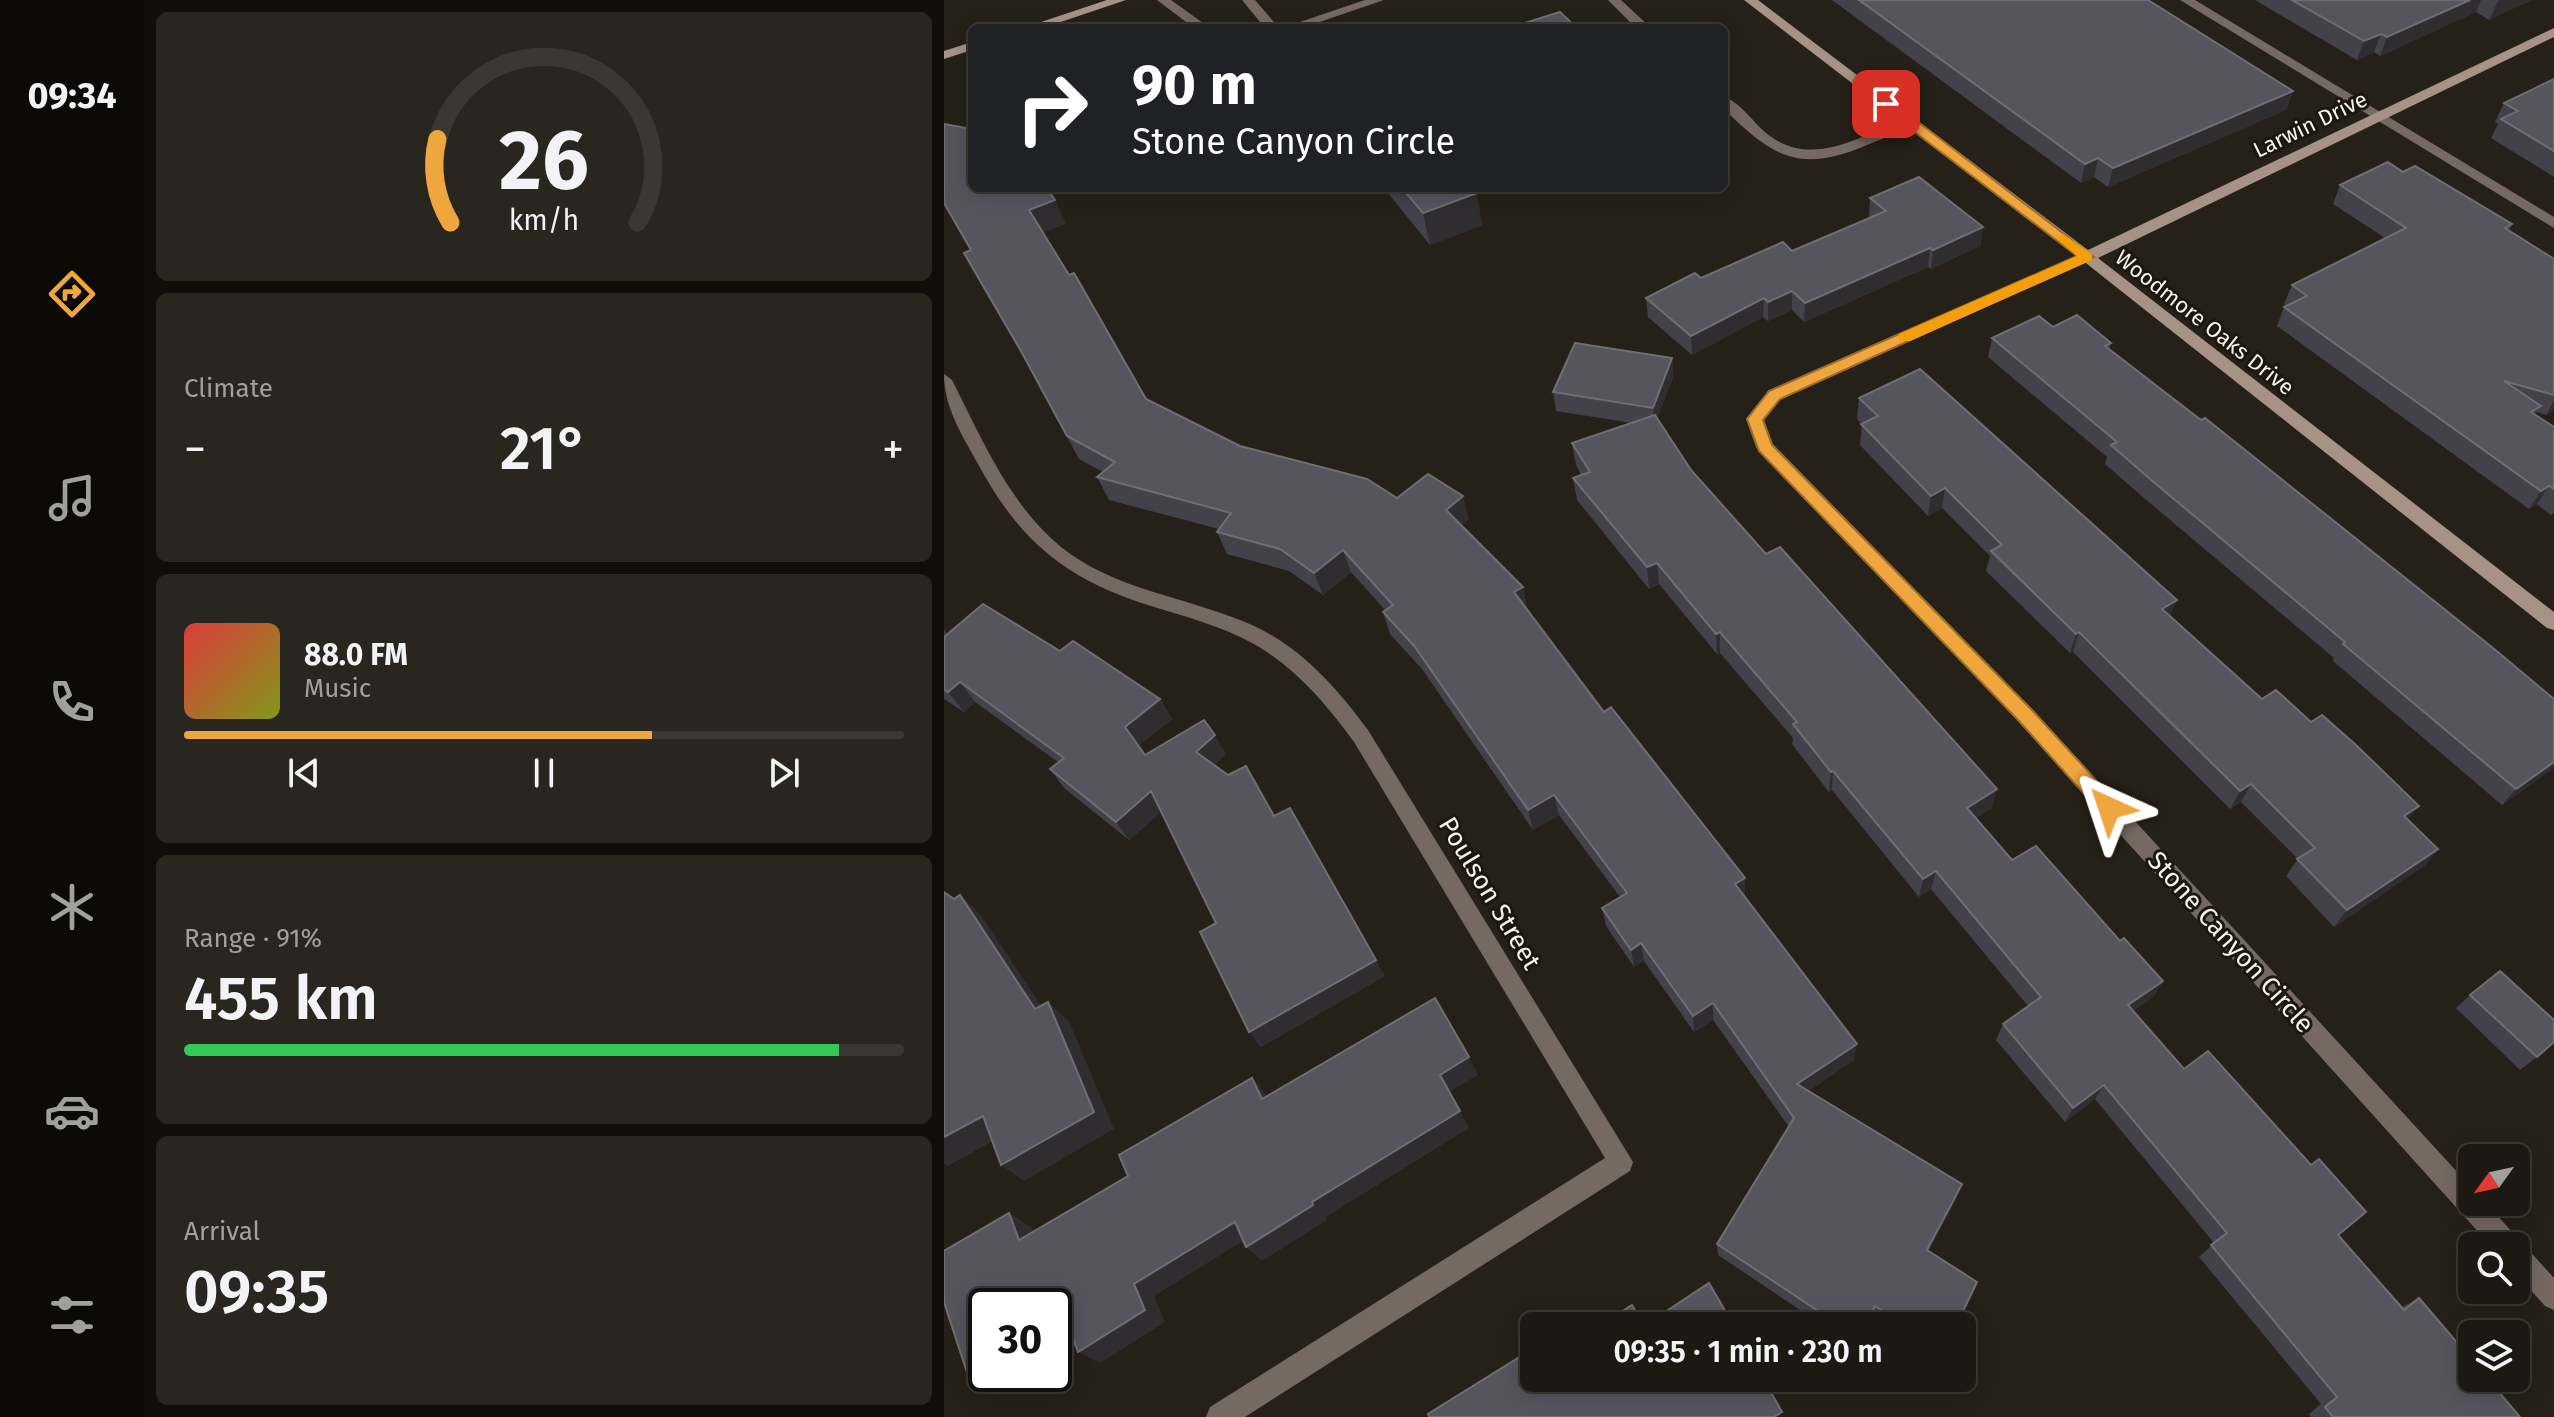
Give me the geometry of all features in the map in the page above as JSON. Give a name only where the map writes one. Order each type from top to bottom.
[{"type":"street","points":[[1043,24],[1120,0]]},
{"type":"street","points":[[1163,0],[1197,24]]},
{"type":"street","points":[[1248,0],[1269,24]]},
{"type":"street","points":[[1302,24],[1378,0]]},
{"type":"street","points":[[1614,0],[1640,24]]},
{"type":"street","name":"Woodmore Oaks Drive","points":[[1750,0],[2087,257],[2554,623]]},
{"type":"street","points":[[2186,0],[2554,223]]},
{"type":"street","name":"Larwin Drive","points":[[2087,257],[2554,32]]},
{"type":"street","points":[[944,55],[968,47]]},
{"type":"street","points":[[1728,105],[1772,145],[1798,157],[1830,154],[1909,121]]},
{"type":"street","name":"Stone Canyon Circle","points":[[2087,257],[1774,395],[1755,419],[1765,447],[2025,715],[2495,1232]]},
{"type":"street","name":"Poulson Street","points":[[944,380],[987,464],[1019,516],[1053,551],[1087,575],[1132,595],[1246,632],[1288,656],[1332,695],[1369,749],[1621,1162],[1220,1417]]},
{"type":"street","points":[[2530,1270],[2554,1297]]},
{"type":"building","points":[[1859,0],[2148,0],[2293,91],[2113,168],[2098,158],[2085,164]]},
{"type":"building","points":[[2292,0],[2470,0],[2387,37],[2381,34],[2364,41]]},
{"type":"building","points":[[1560,12],[1573,24],[1522,24]]},
{"type":"building","points":[[2554,79],[2554,151],[2501,119],[2518,111],[2504,103]]},
{"type":"building","points":[[944,124],[968,128],[968,192],[1050,192],[1055,200],[1029,210],[1069,275],[1074,273],[1146,399],[1240,446],[1367,479],[1397,498],[1428,474],[1463,496],[1446,510],[1523,587],[1514,592],[1604,712],[1611,707],[1745,878],[1735,884],[1857,1044],[1797,1084],[1962,1184],[1927,1250],[1977,1282],[1963,1312],[1884,1312],[1875,1306],[1872,1312],[1820,1312],[1717,1244],[1794,1118],[1713,1003],[1693,1016],[1641,943],[1631,950],[1602,908],[1627,893],[1554,795],[1528,810],[1415,647],[1383,612],[1393,605],[1343,550],[1314,573],[1280,549],[1217,532],[1231,513],[1097,477],[1115,462],[1067,436],[964,253],[971,250],[944,203]]},
{"type":"building","points":[[2388,162],[2403,172],[2415,166],[2512,224],[2505,228],[2554,259],[2554,395],[2504,381],[2541,406],[2531,412],[2554,427],[2554,489],[2549,486],[2541,491],[2284,307],[2307,296],[2292,285],[2406,228],[2340,185]]},
{"type":"building","points":[[1919,177],[1983,227],[1805,303],[1792,291],[1768,302],[1764,298],[1691,336],[1646,298],[1695,273],[1701,278],[1783,242],[1792,251],[1886,211],[1870,198]]},
{"type":"building","points":[[1405,192],[1477,193],[1423,213]]},
{"type":"building","points":[[2077,315],[2111,343],[2105,346],[2201,420],[2205,418],[2554,699],[2554,762],[2516,789],[2150,479],[2111,445],[2117,442],[1992,338],[2039,316],[2053,327]]},
{"type":"building","points":[[1575,343],[1672,358],[1653,408],[1553,392]]},
{"type":"building","points":[[1920,369],[2177,600],[2162,609],[2262,699],[2276,690],[2311,722],[2322,715],[2356,745],[2419,806],[2404,816],[2438,849],[2347,910],[2297,859],[2315,848],[2251,784],[2240,791],[2079,632],[2076,634],[1991,551],[2002,545],[1945,488],[1931,496],[1861,424],[1878,416],[1859,398]]},
{"type":"building","points":[[1655,415],[1691,470],[1766,554],[1780,547],[1997,789],[1967,808],[2012,860],[2036,846],[2120,941],[2124,938],[2163,981],[2128,1005],[2184,1069],[2208,1051],[2311,1165],[2319,1159],[2366,1212],[2338,1235],[2404,1310],[2419,1298],[2458,1344],[2458,1392],[2499,1392],[2520,1417],[2333,1417],[2325,1407],[2337,1397],[2211,1245],[2227,1233],[2104,1085],[2073,1108],[2003,1024],[2041,997],[1936,871],[1923,879],[1831,772],[1793,724],[1797,722],[1720,632],[1716,634],[1657,563],[1647,567],[1573,478],[1590,472],[1572,443]]},
{"type":"building","points":[[983,604],[1060,651],[1073,641],[1160,699],[1125,727],[1145,755],[1204,720],[1215,735],[1196,752],[1228,775],[1246,766],[1274,816],[1290,808],[1376,960],[1249,1032],[1200,932],[1216,923],[1151,791],[1116,822],[1050,769],[1064,758],[960,682],[948,692],[944,690],[944,637]]},
{"type":"building","points":[[944,892],[954,899],[960,895],[1035,1009],[1048,1002],[1094,1112],[1001,1165],[983,1116],[944,1137]]},
{"type":"building","points":[[2500,971],[2554,1020],[2554,1042],[2537,1057],[2470,995]]},
{"type":"building","points":[[1435,998],[1469,1057],[1440,1075],[1460,1111],[1312,1202],[1313,1205],[1246,1247],[1235,1222],[1134,1284],[1145,1310],[1078,1352],[1072,1336],[1072,1288],[968,1288],[968,1376],[944,1302],[944,1251],[1009,1213],[1019,1240],[1128,1176],[1119,1155],[1252,1078],[1262,1099]]},
{"type":"building","points":[[1709,1283],[1726,1312],[1665,1312]]},
{"type":"building","points":[[1632,1305],[1636,1312],[1621,1312]]},
{"type":"building","points":[[1518,1358],[1520,1392],[1771,1392],[1782,1412],[1774,1417],[1429,1417],[1428,1414]]},
{"type":"slow traffic","points":[[1904,338],[2087,257],[2063,238]]},
{"type":"route","points":[[1886,104],[2087,257],[1774,395],[1755,419],[1765,447],[2025,715],[2109,808]]}]
